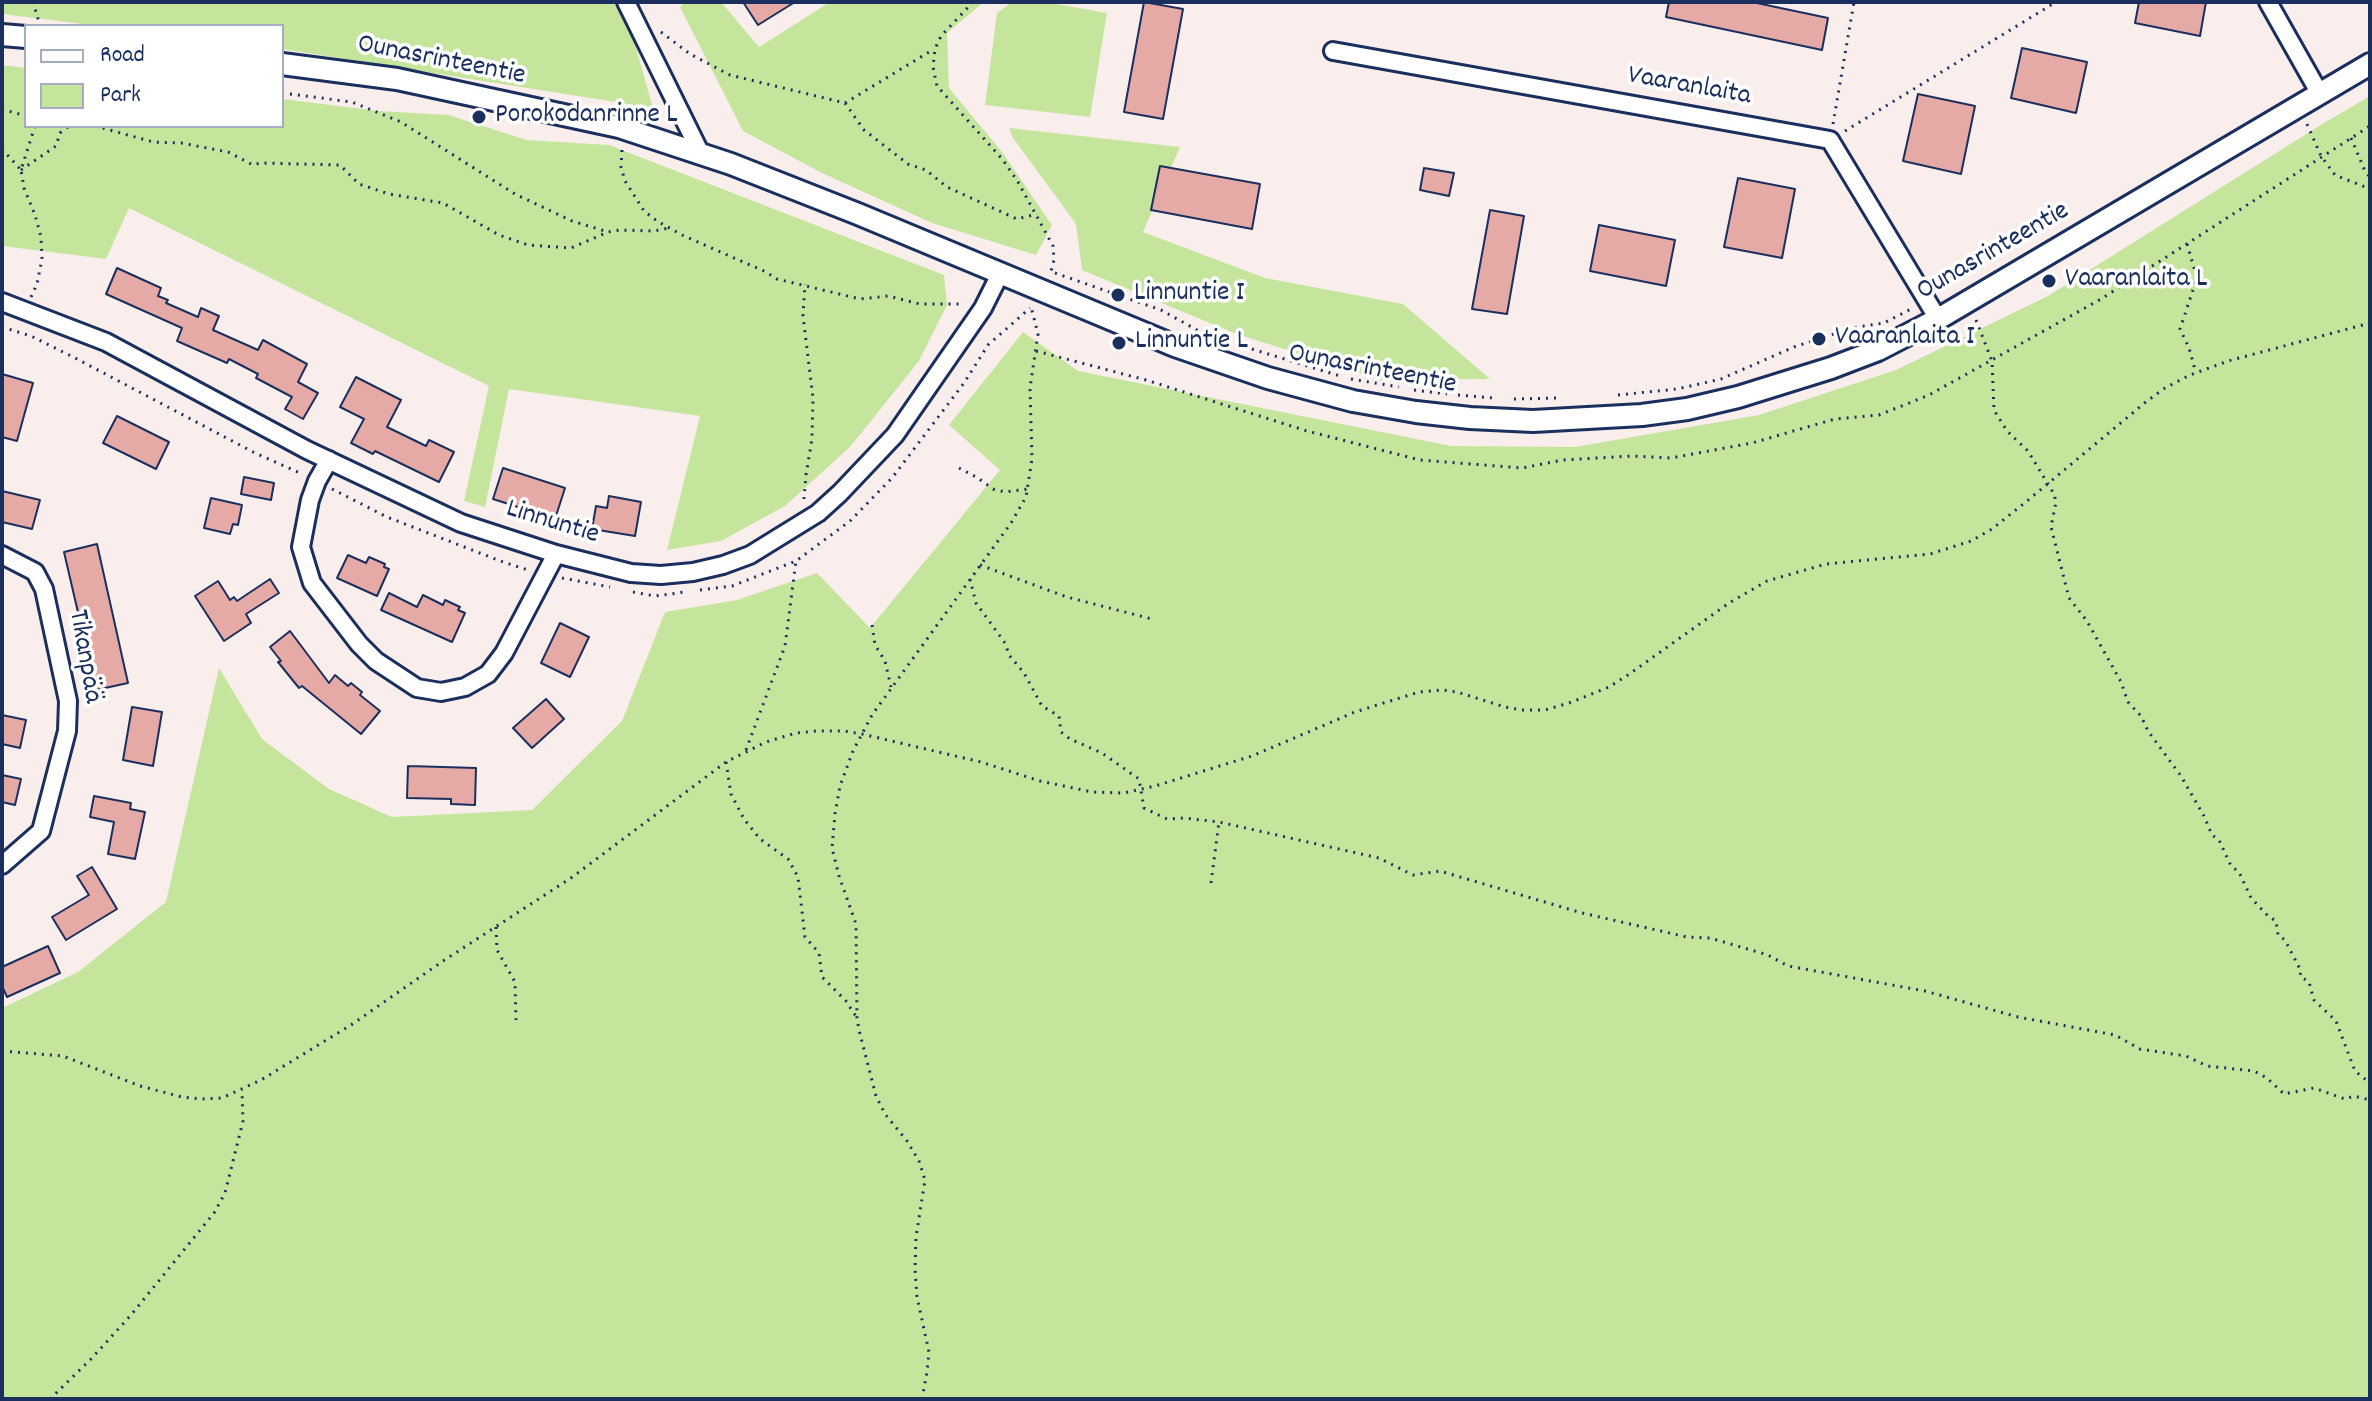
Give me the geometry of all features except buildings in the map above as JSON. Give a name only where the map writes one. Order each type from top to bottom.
[{"type":"street","points":[[2268,2],[2320,94]]},
{"type":"street","points":[[629,8],[701,154]]},
{"type":"street","points":[[2,35],[24,37]]},
{"type":"street","name":"Vaaranlaita","points":[[1333,51],[1830,140]]},
{"type":"street","name":"Ounasrinteentie","points":[[284,64],[397,79],[623,128],[858,214],[1175,346],[1268,378],[1353,401],[1470,418],[1533,421],[1687,409],[1738,397],[1878,350],[1938,319],[2370,64]]},
{"type":"street","points":[[1830,140],[1938,319]]},
{"type":"street","name":"Linnuntie","points":[[2,302],[106,342],[329,460],[461,523],[556,554],[631,573],[661,575],[693,572],[750,555],[807,520],[840,493],[895,435],[983,308],[1001,272]]},
{"type":"street","points":[[329,460],[317,481],[301,547],[312,583],[359,644],[376,661],[417,688],[441,692],[465,687],[488,674],[504,653],[556,554]]},
{"type":"street","name":"Tikanpää","points":[[2,555],[35,572],[44,589],[68,701],[67,731],[41,831],[2,865]]},
{"type":"path","points":[[33,2],[40,24]]},
{"type":"path","points":[[973,2],[941,36],[935,49],[933,67],[937,86],[1003,160],[1037,214],[1053,246],[1051,272],[1161,310],[1208,336]]},
{"type":"path","points":[[1830,140],[1854,2]]},
{"type":"path","points":[[1830,140],[2056,2]]},
{"type":"path","points":[[629,8],[690,54],[730,75],[845,103],[864,130],[908,164],[926,170],[947,187],[1017,219],[1037,214]]},
{"type":"path","points":[[845,103],[935,49]]},
{"type":"path","points":[[284,93],[352,102],[401,122],[515,194],[572,221],[608,232]]},
{"type":"path","points":[[2300,106],[2321,156],[2335,175],[2370,189]]},
{"type":"path","points":[[2,111],[24,115]]},
{"type":"path","points":[[1036,351],[1146,380],[1307,431],[1420,460],[1522,468],[1563,460],[1632,456],[1671,458],[1752,443],[1835,419],[1879,415],[1929,395],[2101,299],[2370,126]]},
{"type":"path","points":[[25,311],[37,284],[42,259],[41,237],[21,170],[34,128]]},
{"type":"path","points":[[21,170],[56,146],[60,133],[66,128]]},
{"type":"path","points":[[102,128],[153,142],[181,143],[228,152],[253,165],[340,165],[359,184],[389,194],[443,203],[499,235],[528,245],[571,248],[608,232],[669,228]]},
{"type":"path","points":[[623,128],[621,167],[625,181],[644,211],[669,228],[777,279],[860,299],[888,296],[920,304],[963,304],[983,308]]},
{"type":"path","points":[[2350,137],[2370,177]]},
{"type":"path","points":[[2,149],[21,170]]},
{"type":"path","points":[[2187,244],[2197,278],[2180,329],[2196,373]]},
{"type":"path","points":[[805,284],[803,316],[813,398],[812,439],[804,496],[807,520]]},
{"type":"path","points":[[1610,396],[1677,389],[1721,379],[1794,347],[1852,328],[1884,323],[1927,301]]},
{"type":"path","points":[[1967,302],[1992,361],[1994,410],[2007,431],[2028,451],[2054,494],[2056,502],[2051,527],[2069,598],[2087,621],[2121,682],[2128,702],[2141,716],[2148,731],[2181,776],[2212,835],[2219,840],[2231,866],[2239,872],[2251,898],[2276,921],[2278,935],[2285,940],[2301,971],[2300,976],[2309,982],[2314,1000],[2336,1021],[2355,1071],[2370,1083]]},
{"type":"path","points":[[701,590],[732,586],[796,561],[850,521],[892,478],[964,383],[988,345],[1031,307],[1038,334],[1030,388],[1032,447],[1029,489],[1022,507],[891,687],[862,734],[840,786],[835,814],[832,848],[856,924],[857,1018],[876,1096],[885,1114],[919,1161],[925,1180],[916,1237],[915,1269],[917,1297],[929,1352],[922,1399]]},
{"type":"path","points":[[2,1051],[63,1056],[140,1086],[182,1097],[222,1098],[242,1090],[351,1025],[571,878],[726,762],[746,750],[796,733],[844,731],[862,734],[981,762],[1040,781],[1092,792],[1124,793],[1252,756],[1355,712],[1419,692],[1457,692],[1522,710],[1545,710],[1569,703],[1619,681],[1729,603],[1767,581],[1826,564],[1930,554],[1971,541],[1992,529],[2147,401],[2196,373],[2228,361],[2370,323]]},
{"type":"path","points":[[2,327],[31,336],[255,453],[387,517],[503,562],[546,575],[608,587]]},
{"type":"path","points":[[1222,340],[1350,379],[1401,388]]},
{"type":"path","points":[[1413,390],[1496,398]]},
{"type":"path","points":[[1509,399],[1569,398]]},
{"type":"path","points":[[959,468],[993,489],[1005,492],[1029,489]]},
{"type":"path","points":[[746,750],[785,646],[796,561]]},
{"type":"path","points":[[980,565],[1067,597],[1152,619]]},
{"type":"path","points":[[970,579],[976,603],[1005,643],[1009,655],[1024,673],[1042,706],[1059,716],[1061,732],[1102,753],[1139,779],[1144,808],[1167,819],[1219,822],[1379,858],[1413,875],[1440,871],[1582,913],[1687,937],[1710,938],[1768,955],[1788,966],[1925,991],[2018,1017],[2115,1035],[2140,1049],[2186,1056],[2207,1066],[2254,1071],[2284,1094],[2314,1088],[2345,1099],[2354,1096],[2370,1100]]},
{"type":"path","points":[[624,590],[655,596],[686,592]]},
{"type":"path","points":[[872,625],[875,645],[885,661],[891,687]]},
{"type":"path","points":[[726,762],[731,794],[744,819],[760,839],[788,859],[798,877],[805,937],[819,953],[822,977],[846,1001],[857,1018]]},
{"type":"path","points":[[1211,883],[1219,822]]},
{"type":"path","points":[[496,927],[497,950],[515,982],[516,1020]]},
{"type":"path","points":[[50,1399],[121,1326],[214,1213],[225,1193],[243,1121],[242,1090]]},
{"type":"green space","points":[[2,2],[623,2],[653,108],[284,49],[284,24],[83,24],[2,14]]},
{"type":"green space","points":[[684,2],[721,2],[759,47],[830,2],[984,2],[947,33],[949,88],[1002,152],[1052,225],[1036,255],[932,223],[822,173],[743,131],[680,7]]},
{"type":"green space","points":[[1012,2],[1045,2],[1107,13],[1090,117],[985,105],[997,13]]},
{"type":"green space","points":[[2,65],[24,68],[24,128],[284,128],[284,99],[379,111],[448,115],[527,140],[609,145],[944,275],[947,305],[919,361],[850,447],[785,506],[721,541],[667,550],[700,416],[509,389],[485,507],[464,501],[489,386],[129,208],[106,259],[2,246]]},
{"type":"green space","points":[[2370,96],[2370,1399],[2,1399],[2,1008],[78,972],[166,902],[219,668],[262,739],[329,789],[392,817],[532,810],[622,721],[665,612],[737,600],[817,573],[870,628],[1000,470],[949,425],[1023,332],[1078,371],[1451,446],[1575,447],[1759,415],[1896,370],[2048,296]]},
{"type":"green space","points":[[1009,128],[1180,147],[1143,232],[1265,278],[1403,304],[1490,379],[1381,380],[1234,333],[1082,270],[1076,224],[1013,138]]},
{"type":"place","name":"Porokodanrinne L","points":[[479,117]]},
{"type":"place","name":"Vaaranlaita L","points":[[2049,281]]},
{"type":"place","name":"Linnuntie I","points":[[1118,295]]},
{"type":"place","name":"Vaaranlaita I","points":[[1819,339]]},
{"type":"place","name":"Linnuntie L","points":[[1119,343]]}]
